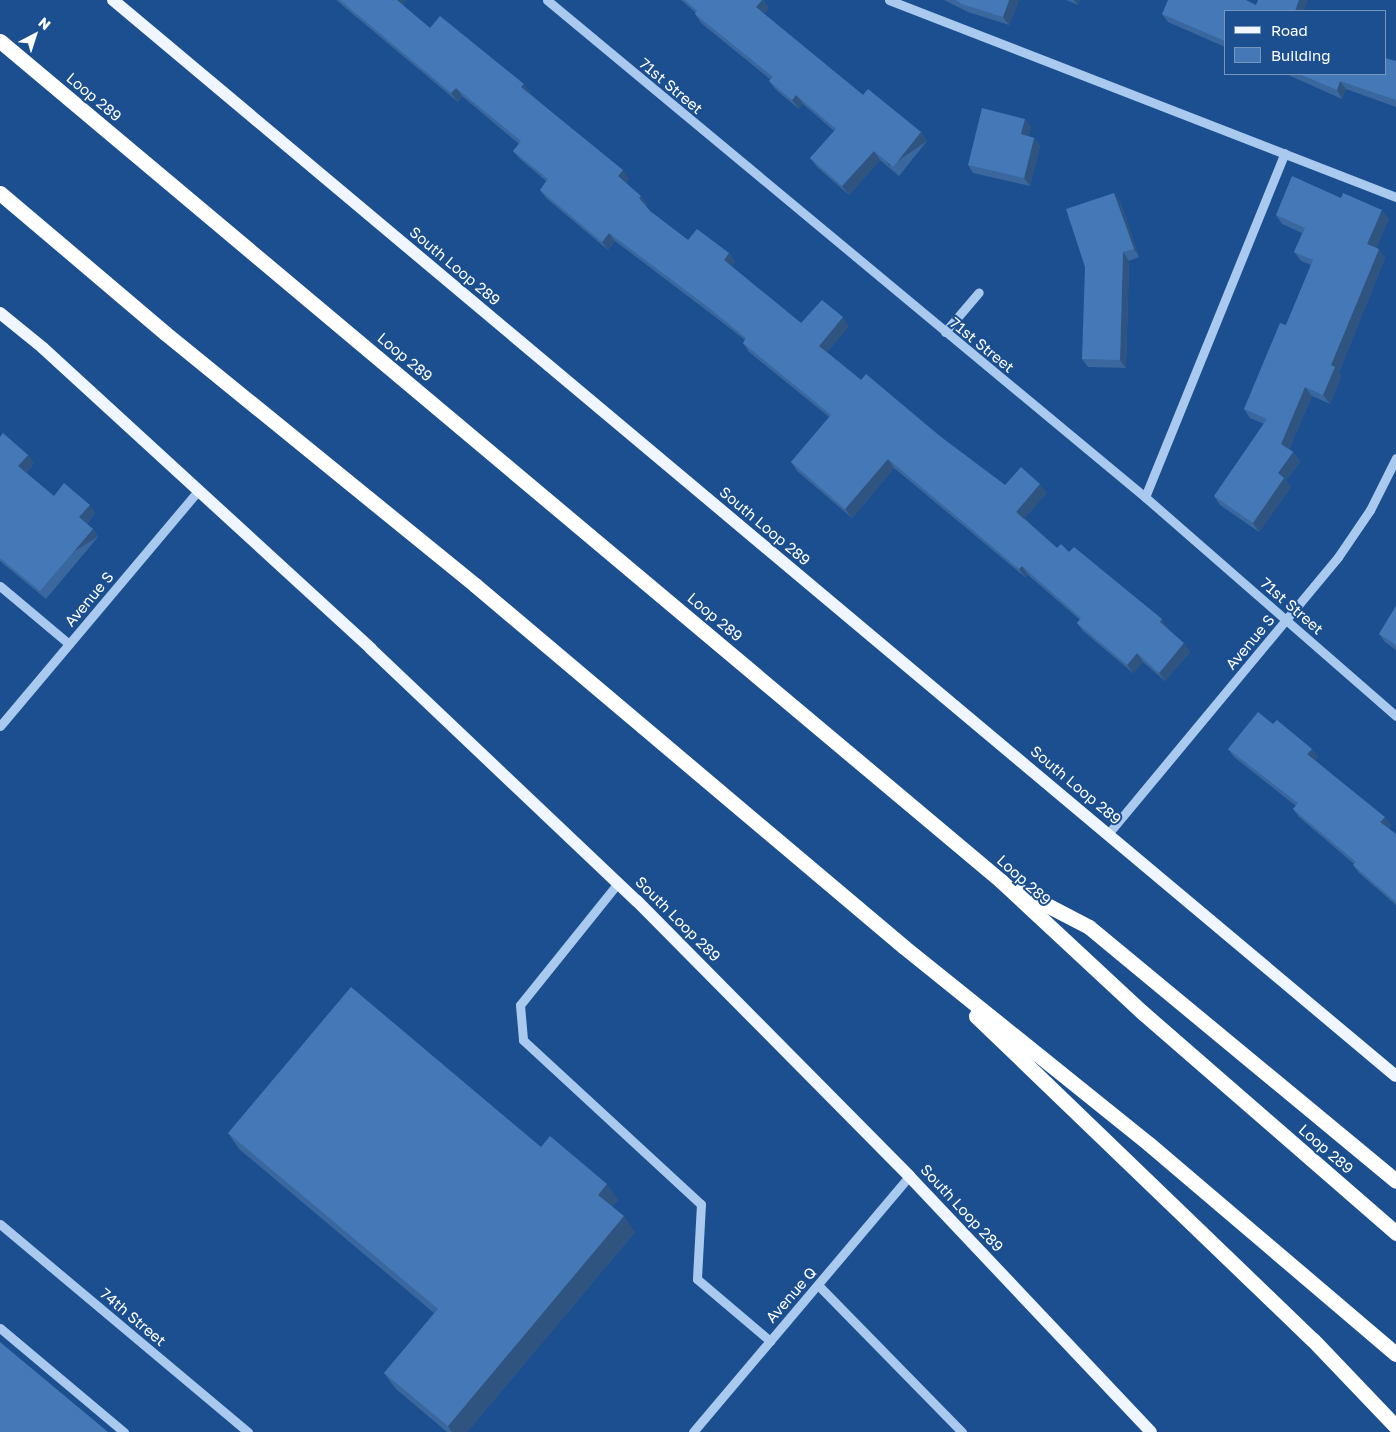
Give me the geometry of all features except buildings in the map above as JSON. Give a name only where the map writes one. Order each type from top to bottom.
[{"type":"highway","name":"Loop 289","points":[[0,41],[1001,881],[1142,1012],[1396,1233]]},
{"type":"highway","points":[[0,193],[165,333],[475,585],[904,947],[1149,1144],[1396,1354]]},
{"type":"highway","points":[[1001,881],[1089,927],[1396,1181]]},
{"type":"highway","points":[[904,947],[1312,1340],[1396,1428]]},
{"type":"main road","name":"South Loop 289","points":[[113,0],[1396,1076]]},
{"type":"main road","name":"South Loop 289","points":[[0,314],[198,490],[618,883],[909,1176],[1151,1432]]},
{"type":"street","name":"71st Street","points":[[547,0],[1146,497],[1396,716]]},
{"type":"street","points":[[889,0],[1396,197]]},
{"type":"street","points":[[1146,497],[1285,153]]},
{"type":"street","points":[[945,332],[979,292]]},
{"type":"street","name":"Avenue S","points":[[1108,834],[1338,557],[1370,510],[1396,458]]},
{"type":"street","name":"Avenue S","points":[[0,726],[198,490]]},
{"type":"street","points":[[0,586],[69,644]]},
{"type":"street","points":[[618,883],[520,1005],[524,1040],[701,1204],[697,1279],[770,1341]]},
{"type":"street","name":"Avenue Q","points":[[693,1432],[909,1176]]},
{"type":"street","name":"74th Street","points":[[0,1224],[248,1432]]},
{"type":"street","points":[[818,1285],[962,1432]]},
{"type":"street","points":[[0,1328],[124,1432]]}]
